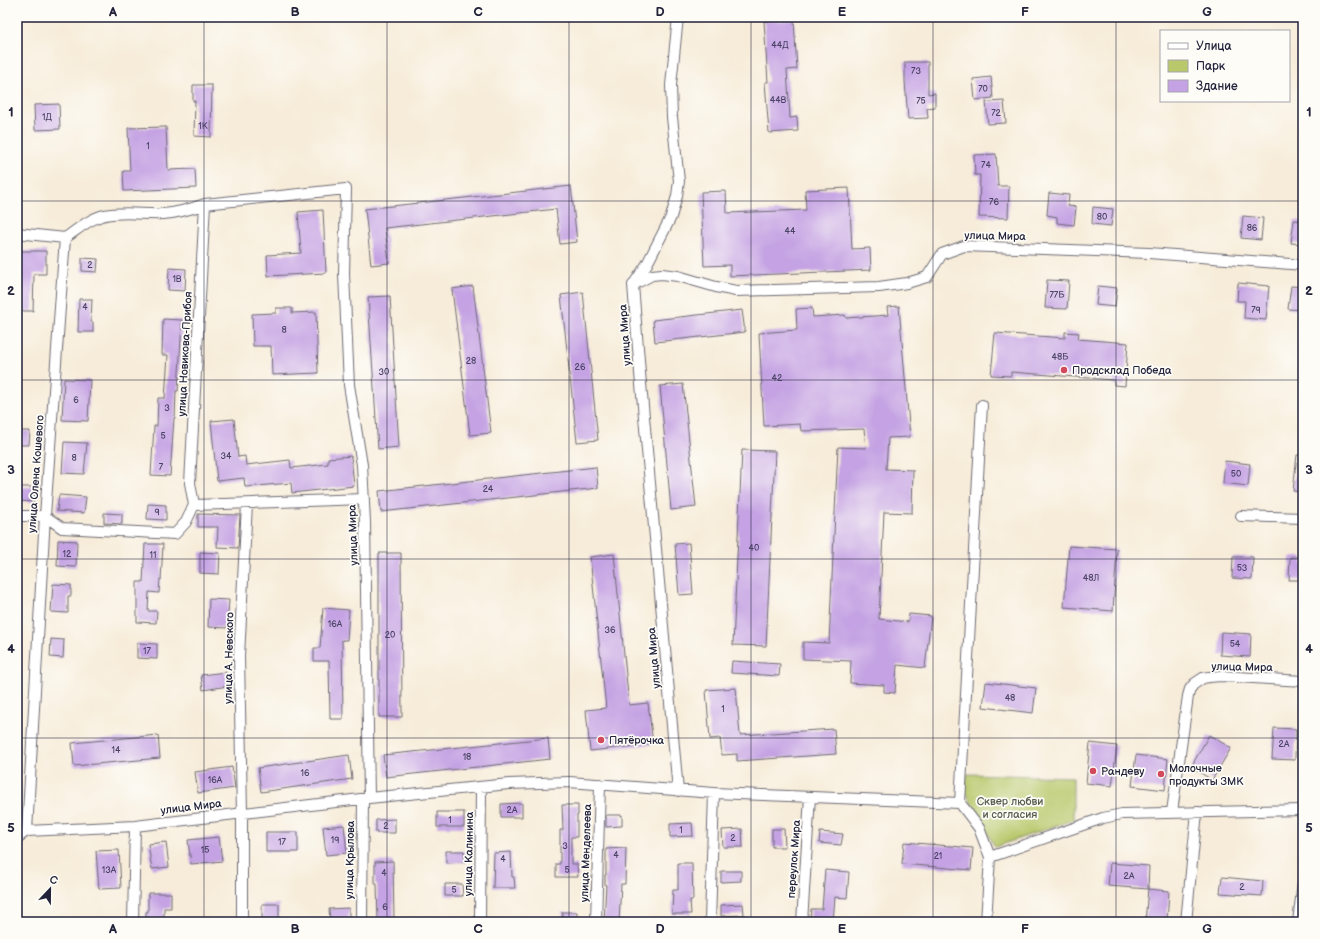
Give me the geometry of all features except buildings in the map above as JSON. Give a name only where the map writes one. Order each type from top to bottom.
[{"type":"street","points":[[633,285],[647,264],[671,217],[680,181],[672,117],[671,85],[678,17]]},
{"type":"street","name":"улица Мира","points":[[205,204],[346,189],[344,274],[350,385],[362,465],[365,522],[366,798]]},
{"type":"street","points":[[17,233],[65,238],[85,224],[104,215],[126,213],[163,214],[185,211],[205,204]]},
{"type":"street","name":"улица Новикова-Прибоя","points":[[194,505],[190,483],[205,204]]},
{"type":"street","name":"улица Олена Кошевого","points":[[27,831],[65,238]]},
{"type":"street","name":"улица Мира","points":[[678,791],[633,285],[652,275],[662,274],[678,276],[736,291],[879,287],[907,283],[927,277],[942,254],[964,246],[1149,253],[1303,265]]},
{"type":"street","points":[[982,405],[960,803],[979,828],[990,857],[986,922]]},
{"type":"street","points":[[17,516],[46,516],[62,528],[176,534],[186,522],[194,505],[364,499]]},
{"type":"street","name":"улица А. Невского","points":[[242,813],[239,656],[247,504]]},
{"type":"street","points":[[1241,516],[1303,518]]},
{"type":"street","name":"улица Мира","points":[[1172,812],[1188,696],[1190,689],[1194,684],[1203,678],[1221,676],[1303,681]]},
{"type":"street","name":"улица Мира","points":[[27,831],[135,826],[366,798],[481,787],[569,782],[714,793],[960,803]]},
{"type":"street","name":"улица Менделеева","points":[[596,922],[600,784]]},
{"type":"street","name":"улица Калинина","points":[[480,922],[481,787]]},
{"type":"street","points":[[710,922],[714,793]]},
{"type":"street","name":"переулок Мира","points":[[802,922],[810,797]]},
{"type":"street","name":"улица Крылова","points":[[362,922],[366,798]]},
{"type":"street","points":[[990,857],[1103,818],[1122,814],[1303,810]]},
{"type":"street","points":[[1186,922],[1197,812]]},
{"type":"street","points":[[242,813],[242,922]]},
{"type":"street","points":[[133,922],[135,826]]},
{"type":"street","points":[[17,838],[27,831]]},
{"type":"street","points":[[1298,922],[1303,882]]},
{"type":"green space","name":"Сквер любви и согласия","points":[[967,774],[1073,777],[1073,820],[995,847],[965,791]]},
{"type":"place","name":"Продсклад Победа","points":[[1064,370]]},
{"type":"place","name":"Пятёрочка","points":[[601,740]]},
{"type":"place","name":"Рандеву","points":[[1093,771]]},
{"type":"place","name":"Молочные продукты ЗМК","points":[[1161,774]]}]
